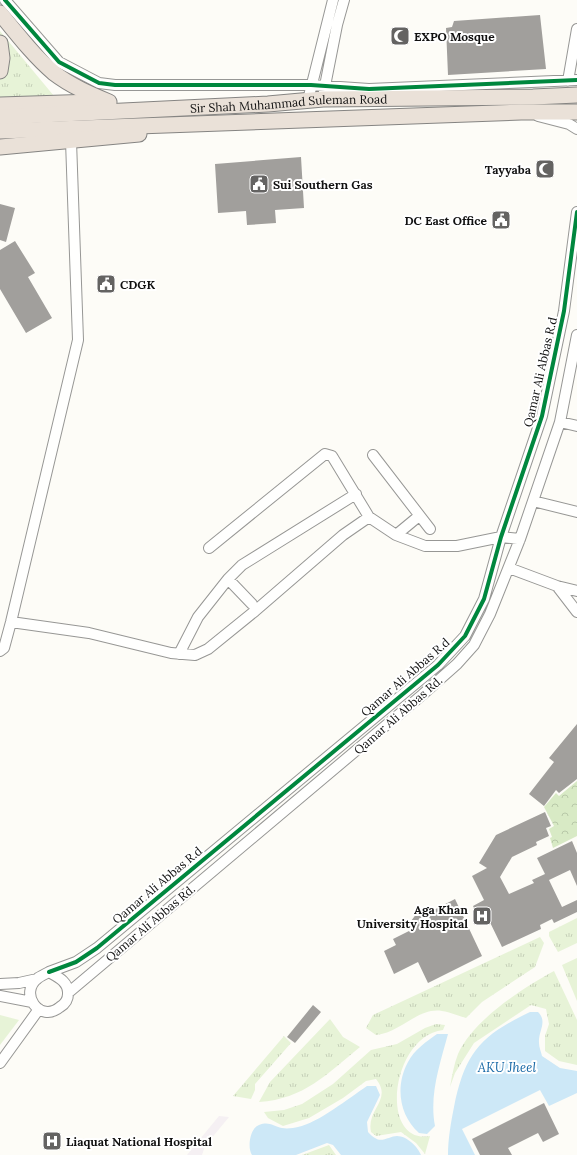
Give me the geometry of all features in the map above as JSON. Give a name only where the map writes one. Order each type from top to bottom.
[{"type":"highway","points":[[0,13],[37,57],[55,74],[88,93],[110,102]]},
{"type":"highway","points":[[0,43],[2,58],[0,71]]},
{"type":"highway","name":"Sir Shah Muhammad Suleman Road","points":[[0,117],[268,104],[319,95],[533,97],[577,95]]},
{"type":"highway","points":[[0,105],[210,98],[268,104]]},
{"type":"highway","name":"Sir Shah Muhammad Suleman Road","points":[[0,131],[521,112],[577,112]]},
{"type":"highway","points":[[0,147],[264,122]]},
{"type":"street","points":[[5,0],[59,62],[99,82],[130,85],[311,85]]},
{"type":"street","points":[[311,85],[333,0]]},
{"type":"street","points":[[319,95],[344,0]]},
{"type":"street","points":[[319,95],[369,89],[572,81],[577,29]]},
{"type":"street","points":[[311,85],[319,95]]},
{"type":"street","points":[[311,85],[319,95]]},
{"type":"street","points":[[521,112],[569,124],[577,130]]},
{"type":"street","points":[[0,651],[4,648],[11,622],[78,340],[71,141]]},
{"type":"street","name":"Qamar Ali Abbas R.d","points":[[49,972],[76,962],[97,948],[438,665],[456,648],[474,621],[484,599],[501,537],[542,416],[573,272],[577,212]]},
{"type":"street","name":"Qamar Ali Abbas Rd.","points":[[68,993],[456,664],[474,645],[490,614],[509,568],[560,422],[577,335]]},
{"type":"street","points":[[560,422],[577,426]]},
{"type":"street","points":[[209,548],[325,454],[332,456],[369,517],[396,535],[425,546],[457,546],[501,537],[520,539]]},
{"type":"street","points":[[374,455],[430,529]]},
{"type":"street","points":[[179,654],[198,617],[228,579],[242,565],[356,494]]},
{"type":"street","points":[[533,501],[577,512]]},
{"type":"street","points":[[396,535],[419,516]]},
{"type":"street","points":[[11,622],[89,633],[170,654],[195,655],[208,649],[255,611],[343,535],[369,517]]},
{"type":"street","points":[[509,568],[557,586],[577,591]]},
{"type":"street","points":[[228,579],[252,604]]},
{"type":"street","points":[[557,586],[577,612]]},
{"type":"street","points":[[0,984],[19,984],[37,979],[49,972],[61,978],[66,984],[68,993],[66,1001],[53,1012],[45,1012],[36,1006],[0,996]]},
{"type":"street","points":[[36,1006],[30,994],[32,986],[37,979]]},
{"type":"street","points":[[0,1063],[36,1006]]},
{"type":"shaded area","points":[[219,1116],[229,1117],[205,1146],[202,1155],[187,1155]]},
{"type":"green space","points":[[0,31],[54,96],[0,97]]},
{"type":"green space","points":[[577,781],[577,836],[553,848],[550,838],[552,837],[549,829],[554,826],[544,807],[556,793],[559,796]]},
{"type":"green space","points":[[577,918],[577,943],[558,952],[549,936],[549,932]]},
{"type":"green space","points":[[540,937],[544,943],[535,967],[482,1002],[466,1018],[442,1011],[433,1011],[417,1016],[385,1033],[376,1035],[366,1028],[373,1015]]},
{"type":"green space","points":[[577,958],[577,1001],[562,965]]},
{"type":"green space","points":[[554,971],[577,1020],[577,1065],[559,1061],[545,1051],[545,1036],[549,1024],[546,1009],[531,1005],[474,1043],[455,1073],[450,1087],[458,1054],[465,1041],[475,1029],[500,1006],[528,986]]},
{"type":"green space","points":[[0,1015],[19,1020],[0,1045]]},
{"type":"green space","points":[[330,1019],[343,1037],[360,1047],[314,1084],[289,1096],[259,1102],[270,1082]]},
{"type":"green space","points":[[436,1024],[445,1025],[443,1030],[425,1037],[412,1050],[402,1069],[398,1089],[398,1108],[403,1124],[413,1134],[430,1136],[425,1154],[416,1143],[401,1132],[376,1136],[371,1132],[370,1124],[381,1099],[382,1093],[376,1079],[366,1081],[343,1098],[309,1118],[283,1126],[268,1118],[264,1112],[284,1110],[302,1104],[333,1084],[371,1050],[397,1044],[425,1028]]},
{"type":"green space","points":[[284,1036],[291,1043],[255,1084],[255,1090],[251,1099],[233,1096]]},
{"type":"green space","points":[[329,1145],[336,1155],[302,1155]]},
{"type":"water","name":"AKU Jheel","points":[[530,1012],[538,1012],[542,1019],[539,1043],[542,1056],[560,1068],[577,1071],[577,1093],[549,1106],[540,1090],[462,1129],[475,1155],[448,1155],[449,1137],[458,1088],[463,1073],[470,1060],[477,1048],[487,1038],[499,1029]]},
{"type":"water","points":[[437,1034],[448,1034],[434,1091],[433,1103],[435,1126],[427,1134],[419,1133],[412,1126],[403,1109],[400,1090],[401,1081],[408,1062],[414,1054],[421,1046]]},
{"type":"water","points":[[367,1086],[376,1086],[380,1095],[367,1122],[368,1132],[374,1138],[380,1140],[394,1136],[401,1136],[415,1145],[421,1155],[341,1155],[333,1145],[327,1143],[296,1155],[252,1155],[250,1152],[250,1138],[253,1130],[259,1125],[268,1124],[286,1128],[306,1125],[315,1121]]},
{"type":"building","points":[[540,15],[546,69],[448,75],[446,28],[452,27],[454,21]]},
{"type":"building","points":[[301,157],[304,208],[275,210],[276,223],[247,225],[246,211],[218,213],[215,164]]},
{"type":"building","points":[[0,204],[15,208],[6,242],[0,240]]},
{"type":"building","points":[[15,241],[35,273],[28,277],[52,318],[26,333],[0,289],[0,250]]},
{"type":"building","points":[[577,724],[577,779],[559,793],[556,790],[544,806],[529,794],[554,762],[549,758]]},
{"type":"building","points":[[545,812],[551,826],[546,828],[549,836],[536,842],[537,845],[512,857],[500,877],[509,894],[534,883],[532,880],[545,874],[537,858],[572,841],[577,853],[577,886],[570,870],[549,880],[562,907],[577,900],[577,912],[554,923],[552,919],[540,925],[541,929],[502,947],[484,910],[477,914],[473,906],[484,900],[472,876],[487,868],[479,863],[496,835]]},
{"type":"building","points":[[455,899],[482,956],[428,983],[418,962],[394,974],[384,951],[396,945],[393,939],[415,928],[411,921],[420,909],[426,914]]},
{"type":"building","points":[[313,1005],[321,1012],[295,1043],[287,1037]]},
{"type":"building","points":[[544,1103],[559,1134],[543,1142],[538,1133],[508,1148],[512,1155],[480,1155],[472,1139]]},
{"type":"cycle path","points":[[5,0],[59,62],[99,83],[115,85],[311,85],[369,89],[577,80]]},
{"type":"cycle path","points":[[49,972],[76,962],[97,948],[438,665],[465,636],[484,599],[501,537],[542,416],[564,311],[577,212]]},
{"type":"place","name":"EXPO Mosque","points":[[400,36]]},
{"type":"place","name":"Tayyaba","points":[[545,169]]},
{"type":"place","name":"Sui Southern Gas","points":[[259,184]]},
{"type":"place","name":"DC East Office","points":[[501,220]]},
{"type":"place","name":"CDGK","points":[[106,284]]},
{"type":"place","name":"Aga Khan University Hospital","points":[[482,916]]},
{"type":"place","name":"Liaquat National Hospital","points":[[52,1141]]}]
